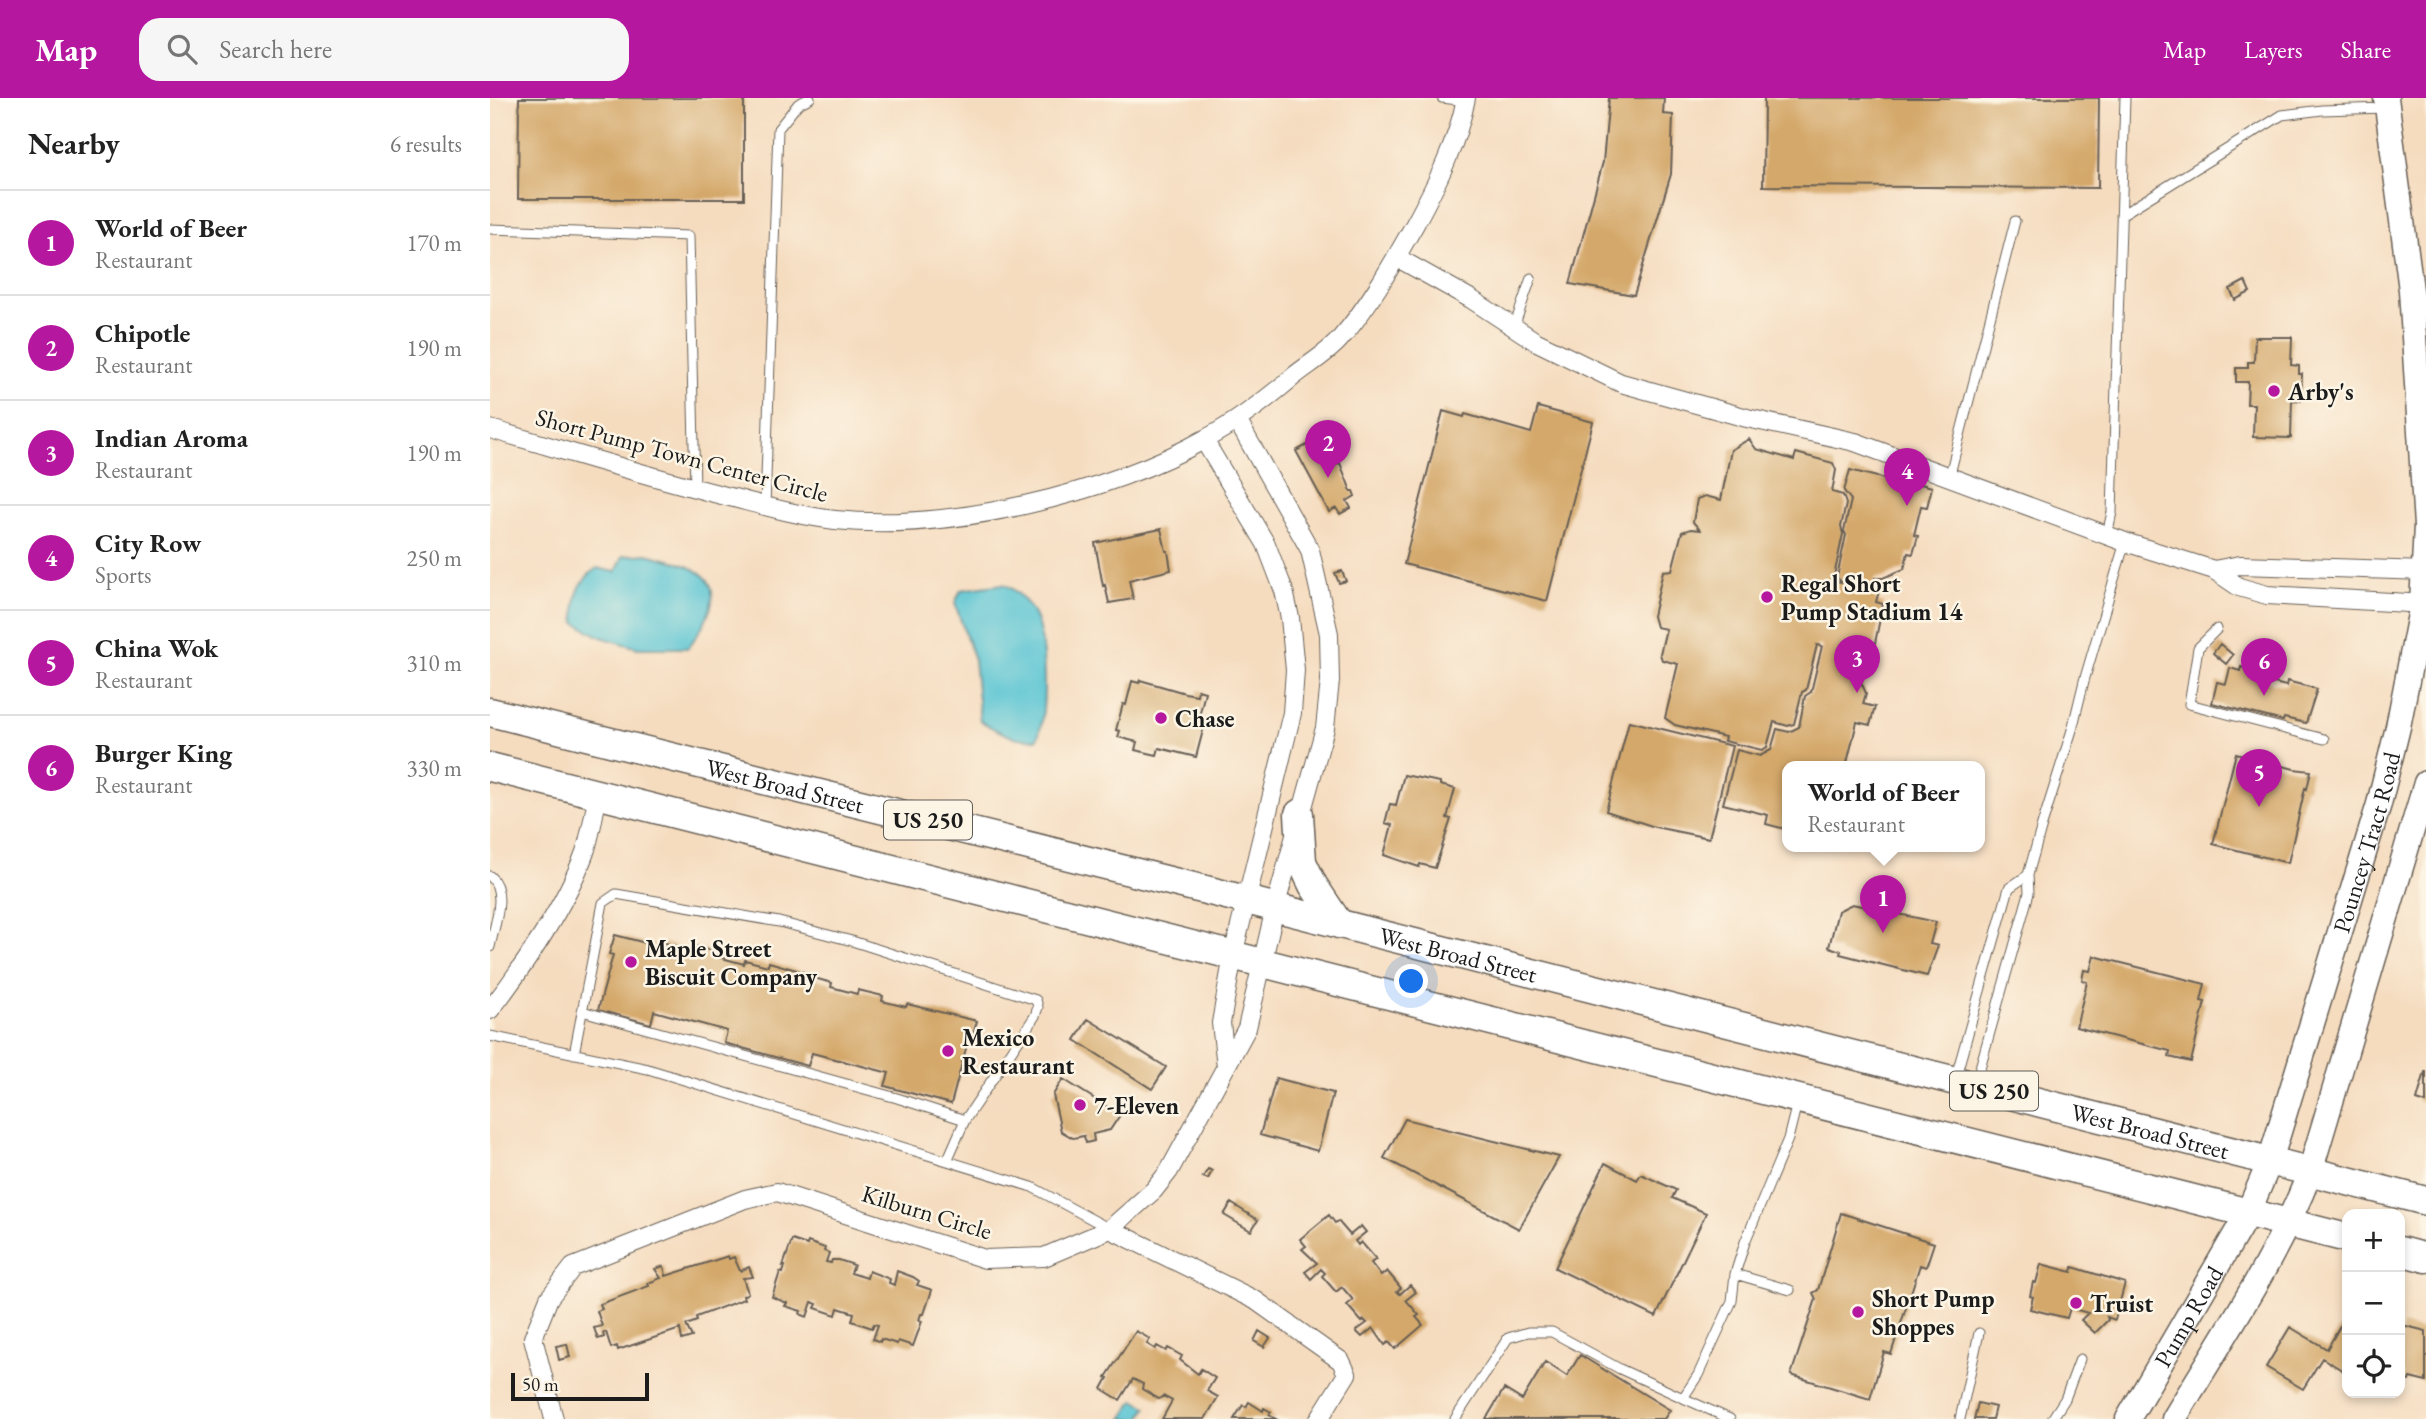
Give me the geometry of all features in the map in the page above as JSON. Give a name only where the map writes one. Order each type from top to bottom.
[{"type":"main road","name":"Pouncey Tract Road","points":[[2248,1213],[2270,1161],[2382,793],[2424,604],[2426,526],[2411,290],[2387,103]]},
{"type":"main road","name":"West Broad Street","points":[[490,712],[1246,900],[2426,1201]]},
{"type":"main road","name":"US 250","points":[[490,768],[2342,1237]]},
{"type":"main road","name":"Pouncey Tract Road","points":[[2289,1224],[2310,1172],[2426,783]]},
{"type":"main road","points":[[1299,814],[1302,862],[1313,885],[1339,924]]},
{"type":"main road","name":"Pump Road","points":[[2128,1419],[2248,1213]]},
{"type":"main road","name":"Pump Road","points":[[2174,1419],[2260,1278],[2289,1224]]},
{"type":"main road","points":[[2405,1252],[2426,1258]]},
{"type":"street","name":"Short Pump Town Center Circle","points":[[490,429],[765,507],[837,520],[908,520],[963,515],[1053,499],[1138,470],[1204,440],[1237,420],[1340,340],[1396,257],[1434,188],[1466,100]]},
{"type":"street","points":[[1396,257],[1471,299],[1535,341],[1621,383],[1747,418],[1855,442],[2107,535],[2214,570],[2239,587],[2267,595],[2424,604]]},
{"type":"street","points":[[1237,420],[1310,550],[1329,634],[1331,681],[1325,728],[1299,814],[1247,1028],[1169,1171],[1154,1190],[1110,1229],[1255,1300],[1341,1361],[1346,1374],[1320,1419]]},
{"type":"street","points":[[1204,440],[1266,544],[1284,591],[1294,647],[1295,670],[1292,713],[1233,956],[1221,1023],[1226,1066]]},
{"type":"street","points":[[2214,570],[2240,565],[2425,571]]},
{"type":"street","points":[[490,1010],[550,922],[577,870],[586,850],[598,794]]},
{"type":"street","name":"Kilburn Circle","points":[[554,1419],[533,1338],[549,1298],[573,1266],[745,1199],[777,1192],[985,1259],[989,1253],[1006,1246],[1033,1258],[1044,1257],[1110,1229]]},
{"type":"lane","points":[[765,507],[778,130],[798,104],[810,98]]},
{"type":"lane","points":[[1442,98],[1466,100]]},
{"type":"lane","points":[[2107,535],[2112,512],[2125,98]]},
{"type":"lane","points":[[2121,215],[2282,115],[2387,103]]},
{"type":"lane","points":[[1949,478],[2015,221]]},
{"type":"lane","points":[[490,229],[689,236],[695,488]]},
{"type":"lane","points":[[1514,327],[1531,278]]},
{"type":"lane","points":[[1965,1083],[2029,893],[2028,875],[2125,541]]},
{"type":"lane","points":[[2217,629],[2198,648],[2189,704],[2324,740]]},
{"type":"lane","points":[[1965,1083],[2009,888],[2028,875]]},
{"type":"lane","points":[[490,876],[496,881],[500,900],[490,947]]},
{"type":"lane","points":[[574,1054],[603,903],[616,894],[779,922],[852,941],[1036,1000],[1038,1007],[1035,1016],[965,1119],[947,1161]]},
{"type":"lane","points":[[582,1011],[965,1119]]},
{"type":"lane","points":[[490,1036],[648,1069],[1032,1187],[1110,1229]]},
{"type":"lane","points":[[1683,1398],[1698,1375],[1732,1301],[1735,1275],[1745,1242],[1788,1139],[1798,1098]]},
{"type":"lane","points":[[1735,1275],[1790,1290]]},
{"type":"lane","points":[[1455,1419],[1507,1338],[1528,1332],[1552,1332],[1620,1369],[1730,1419]]},
{"type":"lane","points":[[1959,1419],[1979,1333]]},
{"type":"lane","points":[[2052,1419],[2065,1399],[2080,1359]]},
{"type":"water","points":[[647,554],[690,567],[703,575],[709,583],[712,602],[709,612],[688,648],[638,648],[601,637],[576,623],[578,592],[590,573],[597,568],[616,572],[623,556]]},
{"type":"water","points":[[1003,584],[1027,603],[1039,630],[1044,697],[1037,739],[1014,737],[980,721],[974,660],[955,603],[961,590]]},
{"type":"water","points":[[1135,1400],[1147,1407],[1140,1419],[1122,1419]]},
{"type":"building","points":[[519,98],[744,98],[744,199],[518,199]]},
{"type":"building","points":[[1609,98],[1664,98],[1663,114],[1673,115],[1671,174],[1634,295],[1570,284],[1603,162]]},
{"type":"building","points":[[1764,98],[2099,98],[2098,188],[1763,186]]},
{"type":"building","points":[[2245,281],[2250,292],[2235,300],[2230,289]]},
{"type":"building","name":"Arby's","points":[[2255,337],[2292,337],[2291,365],[2299,366],[2299,374],[2302,374],[2301,401],[2292,400],[2291,438],[2253,437],[2254,404],[2247,404],[2248,382],[2236,382],[2236,368],[2248,368],[2248,362],[2254,362]]},
{"type":"building","points":[[1538,407],[1593,422],[1547,601],[1404,564],[1443,411],[1464,417],[1465,414],[1531,433]]},
{"type":"building","points":[[1320,438],[1335,465],[1340,463],[1355,496],[1347,501],[1351,508],[1340,514],[1336,508],[1329,512],[1296,451]]},
{"type":"building","name":"Regal Short Pump Stadium 14","points":[[1749,439],[1756,449],[1794,460],[1796,453],[1833,463],[1836,470],[1832,492],[1843,495],[1846,504],[1833,581],[1841,582],[1837,577],[1851,500],[1844,491],[1850,470],[1912,486],[1913,482],[1932,487],[1927,507],[1921,506],[1914,535],[1918,536],[1913,554],[1908,553],[1904,569],[1883,578],[1875,578],[1872,590],[1879,591],[1876,602],[1883,604],[1874,648],[1865,646],[1863,657],[1858,654],[1855,667],[1860,669],[1857,682],[1861,682],[1866,693],[1863,704],[1875,707],[1870,725],[1857,722],[1847,761],[1782,761],[1782,828],[1766,824],[1768,815],[1723,804],[1737,750],[1760,756],[1771,750],[1777,729],[1789,732],[1799,727],[1805,696],[1811,692],[1822,646],[1817,645],[1794,724],[1788,726],[1774,722],[1767,747],[1762,750],[1724,741],[1725,737],[1675,725],[1665,718],[1678,664],[1662,660],[1660,654],[1666,629],[1656,627],[1653,616],[1663,571],[1672,570],[1682,532],[1700,530],[1693,522],[1697,499],[1705,496],[1721,500],[1731,450]]},
{"type":"building","points":[[1161,529],[1171,570],[1129,580],[1133,599],[1109,603],[1095,543]]},
{"type":"building","points":[[1342,571],[1346,581],[1339,583],[1335,573]]},
{"type":"building","points":[[2220,644],[2233,655],[2226,664],[2213,653]]},
{"type":"building","points":[[2241,667],[2263,674],[2262,680],[2286,686],[2287,681],[2317,689],[2306,723],[2284,718],[2283,721],[2212,703],[2217,682],[2226,684],[2230,668],[2240,671]]},
{"type":"building","name":"Chase","points":[[1140,680],[1185,693],[1197,695],[1198,690],[1205,692],[1199,717],[1206,719],[1196,757],[1159,748],[1157,755],[1135,750],[1137,742],[1118,737],[1120,731],[1116,730],[1123,704],[1126,705],[1132,681],[1139,683]]},
{"type":"building","points":[[1629,721],[1732,746],[1709,838],[1655,827],[1606,811]]},
{"type":"building","points":[[2236,753],[2311,771],[2288,863],[2213,844]]},
{"type":"building","points":[[1404,775],[1440,782],[1440,785],[1455,789],[1447,818],[1451,819],[1435,868],[1420,864],[1419,867],[1384,855],[1392,825],[1385,823],[1390,804],[1396,805]]},
{"type":"building","points":[[1852,904],[1936,922],[1930,944],[1938,946],[1927,976],[1840,954],[1841,951],[1829,947],[1838,911]]},
{"type":"building","points":[[615,935],[661,947],[662,942],[694,951],[695,946],[719,953],[718,957],[744,964],[745,960],[768,966],[769,962],[814,975],[814,978],[832,983],[831,987],[857,994],[858,990],[883,996],[882,1001],[906,1007],[907,1004],[977,1021],[971,1042],[968,1041],[951,1104],[885,1086],[889,1073],[812,1053],[808,1066],[724,1043],[727,1031],[654,1011],[651,1024],[598,1010],[613,955],[609,954]]},
{"type":"building","points":[[2094,956],[2205,984],[2201,1001],[2205,1002],[2191,1062],[2169,1057],[2170,1051],[2076,1027],[2087,982],[2082,980],[2084,970],[2090,971]]},
{"type":"building","points":[[1088,1019],[1166,1067],[1152,1089],[1075,1040]]},
{"type":"building","points":[[2426,1072],[2426,1103],[2417,1100]]},
{"type":"building","points":[[1276,1078],[1333,1093],[1318,1151],[1260,1135]]},
{"type":"building","name":"7-Eleven","points":[[1063,1079],[1120,1115],[1110,1130],[1093,1134],[1094,1141],[1086,1143],[1084,1136],[1073,1138],[1061,1131],[1053,1095]]},
{"type":"building","points":[[1405,1119],[1559,1157],[1519,1229],[1384,1158]]},
{"type":"building","points":[[1605,1163],[1637,1180],[1641,1174],[1676,1190],[1672,1198],[1706,1213],[1656,1317],[1555,1268]]},
{"type":"building","points":[[1208,1169],[1212,1171],[1208,1179],[1203,1177]]},
{"type":"building","points":[[1231,1203],[1258,1220],[1251,1231],[1224,1215]]},
{"type":"building","name":"Short Pump Shoppes","points":[[1841,1213],[1934,1243],[1926,1267],[1920,1265],[1891,1354],[1884,1352],[1870,1399],[1791,1375],[1816,1299],[1813,1293],[1818,1290]]},
{"type":"building","points":[[1329,1215],[1350,1235],[1361,1226],[1366,1232],[1355,1241],[1358,1245],[1361,1242],[1376,1259],[1371,1263],[1381,1276],[1387,1271],[1401,1288],[1397,1291],[1400,1294],[1410,1285],[1416,1292],[1406,1300],[1419,1315],[1416,1317],[1423,1325],[1395,1349],[1389,1342],[1385,1345],[1373,1328],[1362,1337],[1356,1331],[1367,1323],[1364,1320],[1362,1322],[1347,1305],[1353,1300],[1342,1287],[1336,1292],[1322,1276],[1325,1273],[1321,1269],[1311,1279],[1305,1272],[1317,1263],[1302,1249],[1306,1246],[1300,1239]]},
{"type":"building","points":[[792,1240],[825,1248],[824,1251],[829,1253],[826,1262],[839,1260],[854,1265],[851,1273],[867,1278],[869,1271],[890,1279],[889,1283],[894,1285],[897,1271],[919,1281],[917,1285],[932,1290],[924,1314],[921,1314],[919,1320],[922,1321],[913,1346],[898,1341],[897,1344],[873,1339],[878,1325],[874,1324],[872,1328],[852,1321],[854,1313],[838,1308],[836,1315],[815,1308],[817,1304],[812,1302],[807,1317],[800,1314],[801,1311],[785,1306],[787,1303],[772,1297],[780,1272],[783,1273]]},
{"type":"building","points":[[728,1256],[729,1259],[734,1257],[740,1271],[749,1267],[753,1277],[743,1278],[748,1293],[743,1296],[744,1299],[696,1317],[697,1321],[686,1325],[692,1337],[682,1340],[680,1329],[618,1350],[617,1346],[611,1348],[606,1332],[603,1333],[604,1337],[598,1339],[594,1328],[602,1326],[597,1311],[602,1309],[600,1304],[649,1286],[648,1283],[661,1278],[655,1269],[664,1266],[666,1276]]},
{"type":"building","name":"Truist","points":[[2041,1264],[2072,1272],[2073,1267],[2125,1283],[2115,1320],[2107,1317],[2108,1320],[2095,1333],[2081,1320],[2088,1313],[2070,1308],[2067,1318],[2030,1309],[2033,1282],[2036,1283]]},
{"type":"building","points":[[2342,1323],[2342,1370],[2322,1358],[2303,1389],[2266,1367],[2290,1327],[2327,1349]]},
{"type":"building","points":[[2405,1326],[2426,1331],[2426,1382],[2410,1378],[2409,1381],[2405,1380]]},
{"type":"building","points":[[1136,1331],[1150,1339],[1147,1344],[1155,1349],[1157,1346],[1166,1351],[1168,1348],[1182,1356],[1180,1360],[1198,1374],[1201,1369],[1215,1378],[1207,1391],[1218,1397],[1205,1419],[1162,1419],[1172,1401],[1163,1396],[1159,1399],[1142,1389],[1143,1384],[1133,1379],[1120,1400],[1102,1389],[1108,1378],[1106,1377]]},
{"type":"building","points":[[1259,1331],[1270,1338],[1264,1347],[1254,1341]]},
{"type":"building","points":[[567,1344],[570,1357],[559,1360],[556,1346]]},
{"type":"building","points":[[1580,1355],[1670,1410],[1664,1419],[1486,1419],[1504,1389],[1522,1400],[1545,1362],[1567,1376]]},
{"type":"building","points":[[1249,1402],[1263,1411],[1264,1408],[1271,1412],[1269,1415],[1276,1419],[1234,1419],[1243,1405],[1246,1407]]},
{"type":"building","points":[[1978,1403],[1995,1407],[1992,1419],[1974,1419]]},
{"type":"place","name":"Arby's","points":[[2274,391]]},
{"type":"place","name":"Chipotle","points":[[1328,478]]},
{"type":"place","name":"City Row","points":[[1907,506]]},
{"type":"place","name":"Regal Short Pump Stadium 14","points":[[1767,597]]},
{"type":"place","name":"Indian Aroma","points":[[1857,693]]},
{"type":"place","name":"Burger King","points":[[2264,696]]},
{"type":"place","name":"Chase","points":[[1161,718]]},
{"type":"place","name":"China Wok","points":[[2259,807]]},
{"type":"place","name":"World of Beer","points":[[1883,933]]},
{"type":"place","name":"Maple Street Biscuit Company","points":[[631,962]]},
{"type":"place","name":"Mexico Restaurant","points":[[948,1051]]},
{"type":"place","name":"7-Eleven","points":[[1080,1105]]},
{"type":"place","name":"Truist","points":[[2076,1303]]},
{"type":"place","name":"Short Pump Shoppes","points":[[1858,1312]]}]
